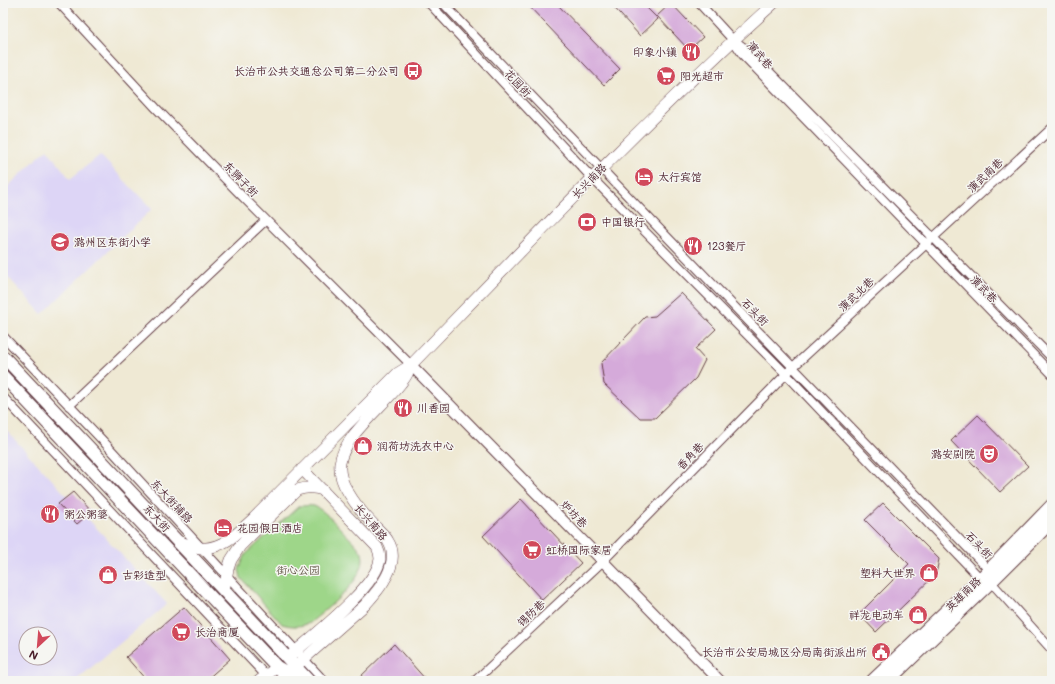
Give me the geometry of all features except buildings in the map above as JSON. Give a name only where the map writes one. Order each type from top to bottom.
[{"type":"main road","name":"长兴南路","points":[[293,672],[376,594],[389,572],[392,561],[392,551],[388,541],[363,514],[352,499],[340,475],[340,462],[345,448],[357,432],[404,380],[411,366],[600,169],[733,40],[774,3]]},
{"type":"main road","name":"东大街","points":[[3,356],[224,590],[292,654],[293,672]]},
{"type":"main road","name":"长兴南路","points":[[180,542],[201,548],[218,545],[233,536],[254,518],[398,373],[411,366]]},
{"type":"main road","name":"东大街","points":[[3,376],[277,667],[293,672],[309,681]]},
{"type":"main road","name":"长兴南路","points":[[292,654],[356,597],[372,577],[380,560],[377,547],[302,469]]},
{"type":"main road","points":[[224,590],[226,575],[231,560],[240,546],[297,490],[307,487],[315,487],[323,490]]},
{"type":"main road","name":"英雄南路","points":[[888,681],[987,577],[1052,505]]},
{"type":"main road","name":"英雄南路","points":[[872,681],[987,577],[1052,521]]},
{"type":"main road","points":[[265,679],[277,667]]},
{"type":"street","name":"东狮子街","points":[[59,3],[156,108],[411,366]]},
{"type":"street","name":"花园街","points":[[429,3],[592,178]]},
{"type":"street","name":"花园街","points":[[443,3],[600,169]]},
{"type":"street","points":[[699,3],[733,40]]},
{"type":"street","name":"演武巷","points":[[733,40],[750,52],[1052,358]]},
{"type":"street","name":"演武巷","points":[[733,40],[743,55],[1052,374]]},
{"type":"street","name":"演武南巷","points":[[933,238],[1052,128]]},
{"type":"street","name":"石头街","points":[[600,169],[793,367],[987,577]]},
{"type":"street","name":"石头街","points":[[592,178],[987,577]]},
{"type":"street","points":[[69,406],[266,220]]},
{"type":"street","name":"演武北巷","points":[[793,367],[933,238]]},
{"type":"street","name":"东大街辅路","points":[[3,336],[226,575],[292,654]]},
{"type":"street","name":"炉坊巷","points":[[411,366],[720,681]]},
{"type":"street","name":"香角巷","points":[[603,561],[793,367]]},
{"type":"street","points":[[3,397],[265,679]]},
{"type":"street","name":"锡防巷","points":[[474,681],[603,561]]},
{"type":"street","points":[[987,577],[1052,650]]},
{"type":"street","points":[[277,667],[292,654]]},
{"type":"street","points":[[293,672],[324,681]]},
{"type":"shaded area","name":"潞州区东街小学","points":[[47,149],[70,179],[100,155],[152,209],[42,314],[6,275],[3,278],[3,191]]},
{"type":"shaded area","points":[[3,427],[167,604],[75,681],[3,681]]},
{"type":"green space","name":"街心公园","points":[[299,506],[314,506],[325,513],[358,547],[362,553],[363,562],[360,572],[336,601],[310,623],[293,626],[282,624],[241,578],[239,569],[246,554]]},
{"type":"place","name":"印象小镇","points":[[691,52]]},
{"type":"place","name":"长治市公共交通总公司第二分公司","points":[[413,71]]},
{"type":"place","name":"阳光超市","points":[[666,76]]},
{"type":"place","name":"太行宾馆","points":[[644,177]]},
{"type":"place","name":"中国银行","points":[[587,222]]},
{"type":"place","name":"潞州区东街小学","points":[[60,242]]},
{"type":"place","name":"123餐厅","points":[[693,246]]},
{"type":"place","name":"川香园","points":[[403,408]]},
{"type":"place","name":"润荷坊洗衣中心","points":[[363,446]]},
{"type":"place","name":"潞安剧院","points":[[989,454]]},
{"type":"place","name":"粥公粥婆","points":[[50,514]]},
{"type":"place","name":"花园假日酒店","points":[[223,528]]},
{"type":"place","name":"虹桥国际家居","points":[[532,550]]},
{"type":"place","name":"塑料大世界","points":[[929,573]]},
{"type":"place","name":"古彩造型","points":[[108,575]]},
{"type":"place","name":"祥龙电动车","points":[[918,615]]},
{"type":"place","name":"长治商厦","points":[[181,632]]},
{"type":"place","name":"长治市公安局城区分局南街派出所","points":[[881,652]]}]
